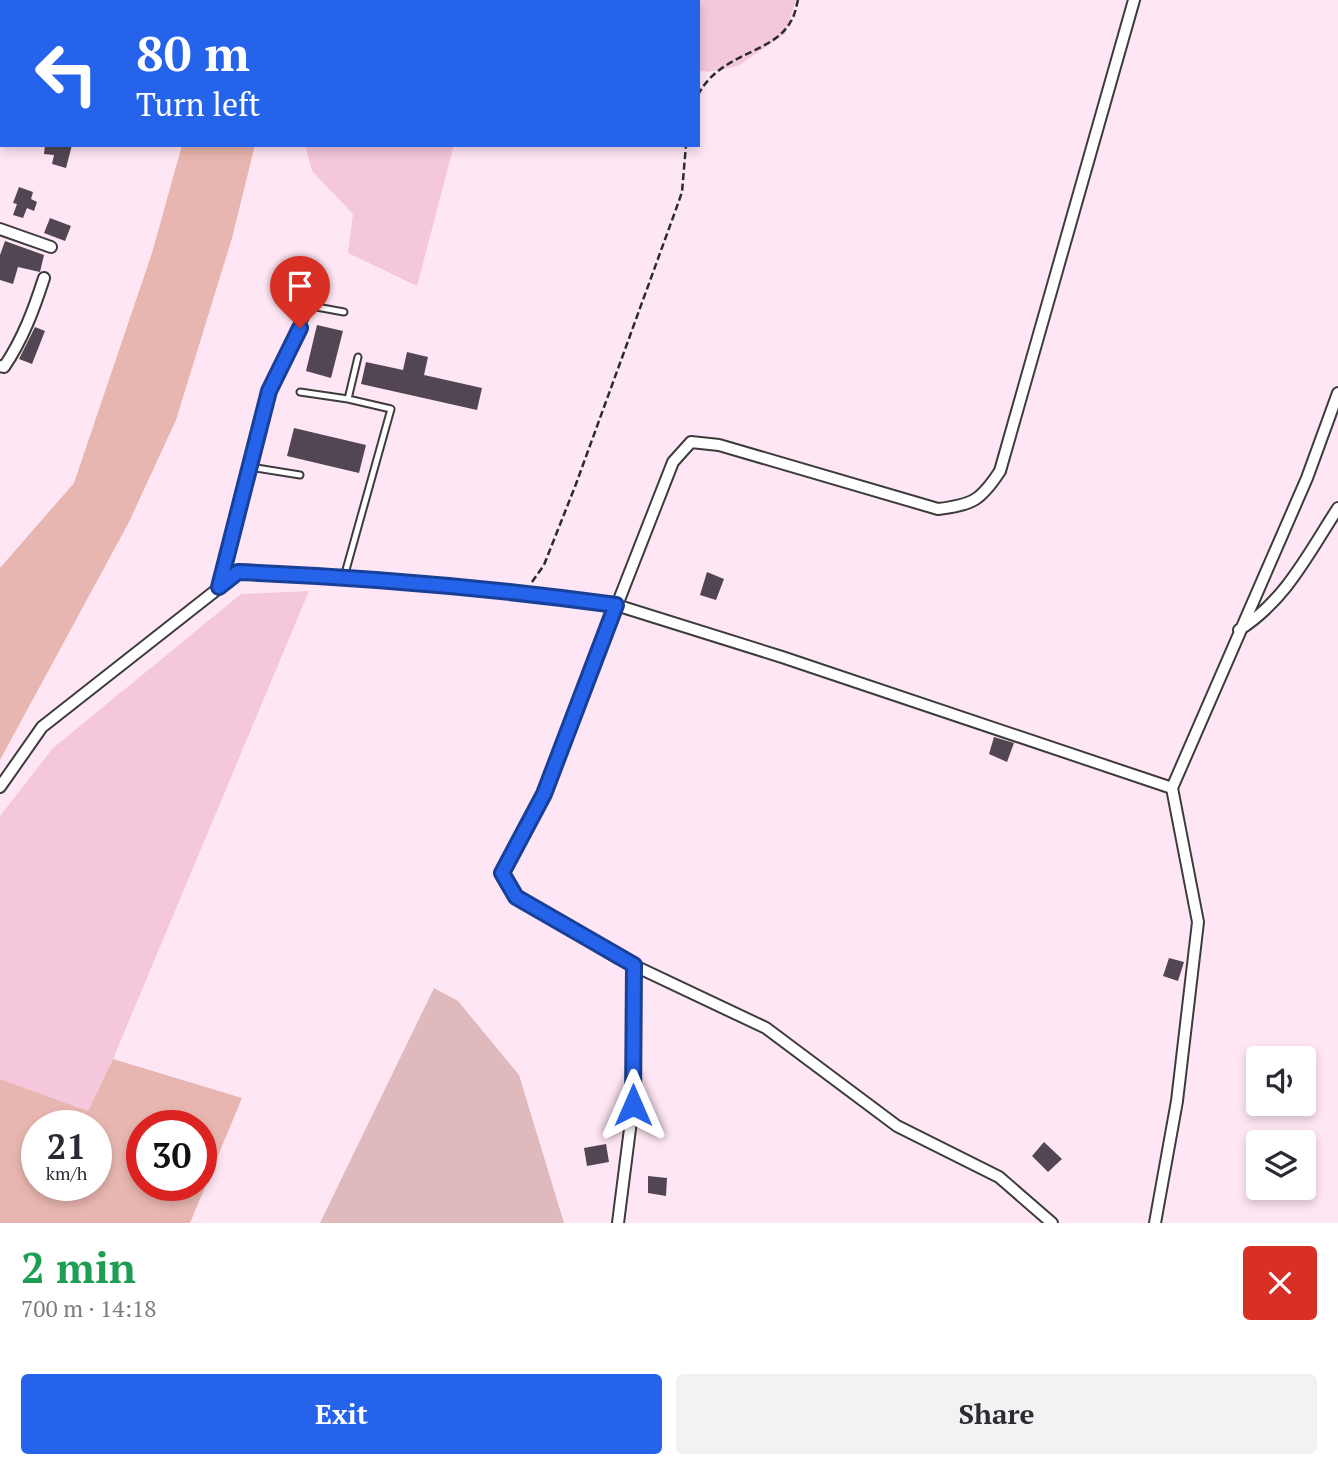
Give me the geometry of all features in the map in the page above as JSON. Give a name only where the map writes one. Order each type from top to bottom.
[{"type":"street","points":[[1052,1223],[999,1177],[897,1126],[766,1028],[634,965],[516,897],[502,873],[544,794],[673,462],[691,442],[719,445],[938,509],[967,506],[986,493],[1000,471],[1134,0]]},
{"type":"street","points":[[0,229],[51,247]]},
{"type":"street","points":[[0,366],[4,367],[14,352],[32,315],[44,278]]},
{"type":"street","points":[[1155,1223],[1177,1101],[1198,922],[1172,788],[1307,478],[1338,393]]},
{"type":"street","points":[[1239,630],[1263,614],[1291,582],[1338,508]]},
{"type":"street","points":[[0,788],[42,727],[238,572],[344,577],[520,593],[616,605],[782,657],[1172,788]]},
{"type":"street","points":[[618,1223],[633,1105],[634,965]]},
{"type":"lane","points":[[219,587],[269,391],[311,306],[344,312]]},
{"type":"lane","points":[[348,399],[358,357]]},
{"type":"lane","points":[[300,392],[391,409],[344,577]]},
{"type":"lane","points":[[250,467],[300,475]]},
{"type":"path","points":[[700,91],[711,74],[723,65],[751,52],[791,23],[798,0]]},
{"type":"path","points":[[520,593],[539,576],[576,484],[682,192],[686,147]]},
{"type":"shaded area","points":[[700,0],[796,0],[785,34],[738,66],[708,72],[700,70]]},
{"type":"shaded area","points":[[181,147],[255,147],[232,238],[176,420],[129,522],[0,760],[0,568],[74,483],[152,253]]},
{"type":"shaded area","points":[[306,147],[453,147],[417,286],[348,253],[353,214],[312,171]]},
{"type":"shaded area","points":[[309,591],[113,1059],[88,1110],[0,1079],[0,816],[53,748],[241,594]]},
{"type":"shaded area","points":[[434,988],[458,1001],[519,1075],[564,1223],[320,1223]]},
{"type":"shaded area","points":[[113,1059],[242,1098],[217,1158],[217,1110],[126,1110],[126,1201],[199,1201],[190,1223],[0,1223],[0,1079],[85,1110],[21,1110],[21,1201],[112,1201],[112,1110],[88,1110]]},
{"type":"building","points":[[45,147],[71,147],[66,168],[52,164],[54,155],[44,154]]},
{"type":"building","points":[[19,187],[33,192],[31,199],[37,202],[34,211],[27,208],[23,218],[13,215],[17,204],[13,203]]},
{"type":"building","points":[[50,218],[71,226],[65,241],[44,233]]},
{"type":"building","points":[[5,241],[44,255],[40,272],[18,267],[13,284],[0,280],[0,255]]},
{"type":"building","points":[[317,325],[343,331],[331,378],[306,371]]},
{"type":"building","points":[[35,327],[45,331],[32,364],[19,359]]},
{"type":"building","points":[[407,352],[428,357],[424,375],[482,388],[477,410],[361,384],[366,362],[403,370]]},
{"type":"building","points":[[294,428],[366,445],[359,473],[287,456]]},
{"type":"building","points":[[707,572],[724,579],[716,600],[700,595]]},
{"type":"building","points":[[994,737],[1014,743],[1007,762],[989,754]]},
{"type":"building","points":[[1169,958],[1184,962],[1178,981],[1163,976]]},
{"type":"building","points":[[1044,1142],[1062,1159],[1048,1172],[1032,1156]]},
{"type":"building","points":[[606,1144],[609,1162],[587,1166],[584,1148]]},
{"type":"building","points":[[648,1176],[667,1178],[666,1196],[648,1193]]},
{"type":"route","points":[[300,328],[269,391],[219,587],[238,572],[344,577],[528,593],[616,605],[544,794],[502,873],[516,897],[634,965],[633,1105]]}]
